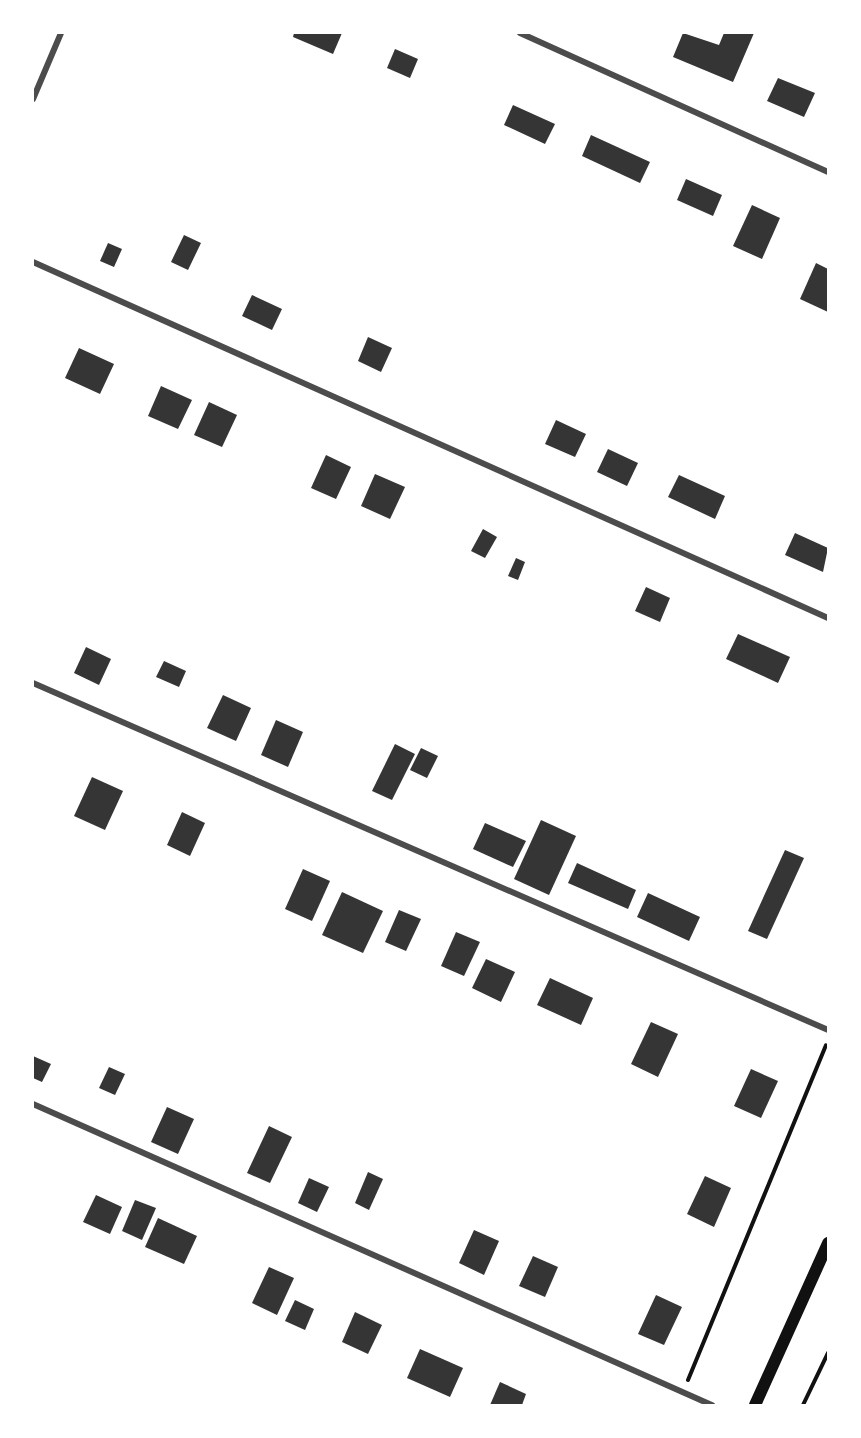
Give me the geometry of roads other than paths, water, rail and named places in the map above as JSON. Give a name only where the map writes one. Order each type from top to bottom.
[{"type":"main road","points":[[754,1405],[828,1243]]},
{"type":"street","points":[[33,99],[61,33]]},
{"type":"street","points":[[520,33],[828,172]]},
{"type":"street","points":[[33,262],[828,618]]},
{"type":"street","points":[[33,683],[828,1030]]},
{"type":"street","points":[[33,1104],[712,1405]]}]
